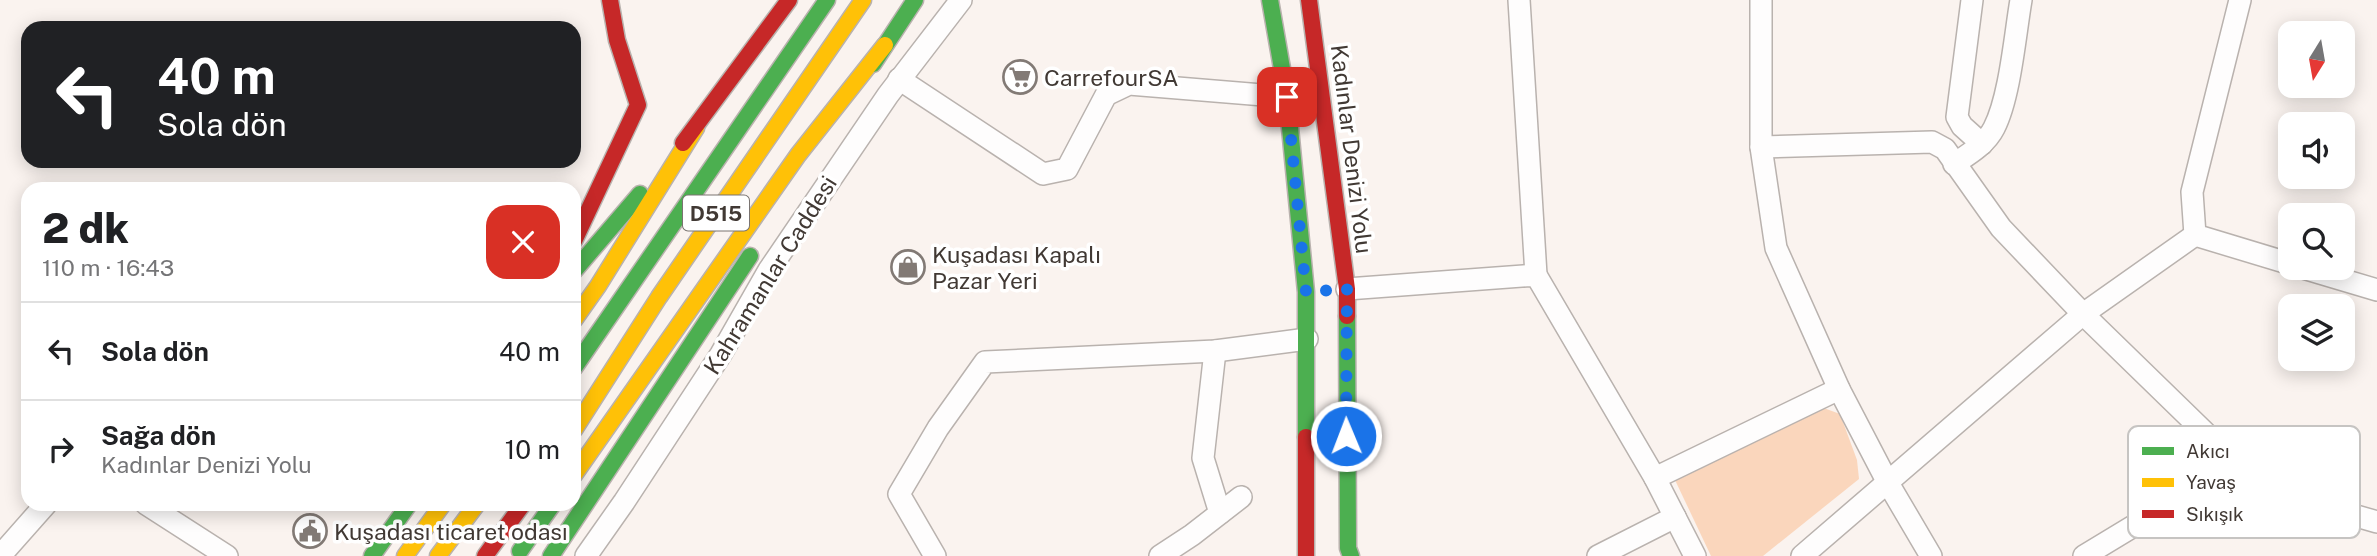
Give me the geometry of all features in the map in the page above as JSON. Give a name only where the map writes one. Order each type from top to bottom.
[{"type":"main road","points":[[581,226],[638,105],[617,40],[610,0]]},
{"type":"main road","points":[[581,310],[696,128],[789,0]]},
{"type":"main road","name":"D515","points":[[581,358],[827,0]]},
{"type":"main road","name":"D515","points":[[581,419],[659,298],[863,0]]},
{"type":"main road","points":[[777,213],[915,0]]},
{"type":"main road","name":"Kadınlar Denizi Yolu","points":[[1270,0],[1326,291],[1307,339],[1306,556]]},
{"type":"main road","name":"Kadınlar Denizi Yolu","points":[[1309,0],[1322,86],[1326,291],[1349,553]]},
{"type":"main road","points":[[581,465],[798,155],[885,45]]},
{"type":"main road","points":[[581,263],[696,128]]},
{"type":"main road","points":[[581,511],[756,246]]},
{"type":"main road","points":[[372,556],[404,511]]},
{"type":"main road","points":[[405,556],[438,511]]},
{"type":"main road","points":[[438,556],[472,511]]},
{"type":"main road","points":[[485,556],[518,511]]},
{"type":"main road","points":[[517,556],[548,511]]},
{"type":"main road","points":[[551,556],[581,511]]},
{"type":"street","name":"Kahramanlar Caddesi","points":[[586,556],[721,354],[769,270],[899,79],[961,0]]},
{"type":"street","points":[[1519,0],[1536,275],[1655,478],[1695,556]]},
{"type":"street","points":[[1761,0],[1760,147],[1776,248],[1839,389],[1931,556]]},
{"type":"street","points":[[1972,0],[1957,117],[1962,126],[1982,144]]},
{"type":"street","points":[[1955,164],[1982,144],[1994,129],[2003,103],[2021,0]]},
{"type":"street","points":[[2195,235],[2192,192],[2241,0]]},
{"type":"street","points":[[899,79],[1043,174],[1067,169],[1106,95],[1129,84],[1287,97]]},
{"type":"street","points":[[1760,147],[1932,142],[1945,149],[2001,228],[2083,314],[2197,426]]},
{"type":"street","points":[[2195,235],[2278,260]]},
{"type":"street","points":[[1802,556],[2083,314],[2195,235]]},
{"type":"street","points":[[1326,291],[1536,275]]},
{"type":"street","points":[[2343,280],[2377,290]]},
{"type":"street","points":[[935,556],[899,494],[938,428],[985,362],[1215,351],[1307,339]]},
{"type":"street","points":[[1215,351],[1203,458],[1220,513]]},
{"type":"street","points":[[1655,478],[1839,389]]},
{"type":"street","points":[[1160,556],[1241,497]]},
{"type":"street","points":[[1,556],[40,511]]},
{"type":"street","points":[[157,511],[227,556]]},
{"type":"street","points":[[1598,556],[1675,517]]},
{"type":"street","points":[[2360,517],[2377,522]]},
{"type":"street","points":[[2084,556],[2128,529]]},
{"type":"shaded area","points":[[1821,407],[1840,414],[1857,460],[1859,479],[1763,556],[1711,556],[1675,480]]},
{"type":"traffic: fast","points":[[581,358],[827,0]]},
{"type":"traffic: fast","points":[[873,64],[915,0]]},
{"type":"traffic: fast","points":[[1270,0],[1287,97],[1306,292],[1306,437]]},
{"type":"traffic: fast","points":[[581,263],[640,194]]},
{"type":"traffic: fast","points":[[581,511],[750,256]]},
{"type":"traffic: fast","points":[[1347,316],[1348,548],[1351,556]]},
{"type":"traffic: fast","points":[[372,556],[404,511]]},
{"type":"traffic: fast","points":[[520,551],[548,511]]},
{"type":"traffic: fast","points":[[551,556],[581,511]]},
{"type":"traffic: slow","points":[[581,419],[659,297],[863,0]]},
{"type":"traffic: slow","points":[[581,465],[798,155],[885,45]]},
{"type":"traffic: slow","points":[[581,310],[696,128]]},
{"type":"traffic: slow","points":[[405,556],[438,511]]},
{"type":"traffic: slow","points":[[438,556],[472,511]]},
{"type":"traffic: jam","points":[[581,226],[638,105],[617,40],[610,0]]},
{"type":"traffic: jam","points":[[683,143],[789,0]]},
{"type":"traffic: jam","points":[[1309,0],[1347,289],[1347,316]]},
{"type":"traffic: jam","points":[[1306,437],[1306,556]]},
{"type":"traffic: jam","points":[[485,556],[518,511]]},
{"type":"place","name":"CarrefourSA","points":[[1020,77]]},
{"type":"place","name":"Kuşadası Kapalı Pazar Yeri","points":[[908,267]]},
{"type":"place","name":"Kuşadası ticaret odası","points":[[310,531]]},
{"type":"route","points":[[1287,97],[1306,292],[1347,289],[1346,436]]}]
